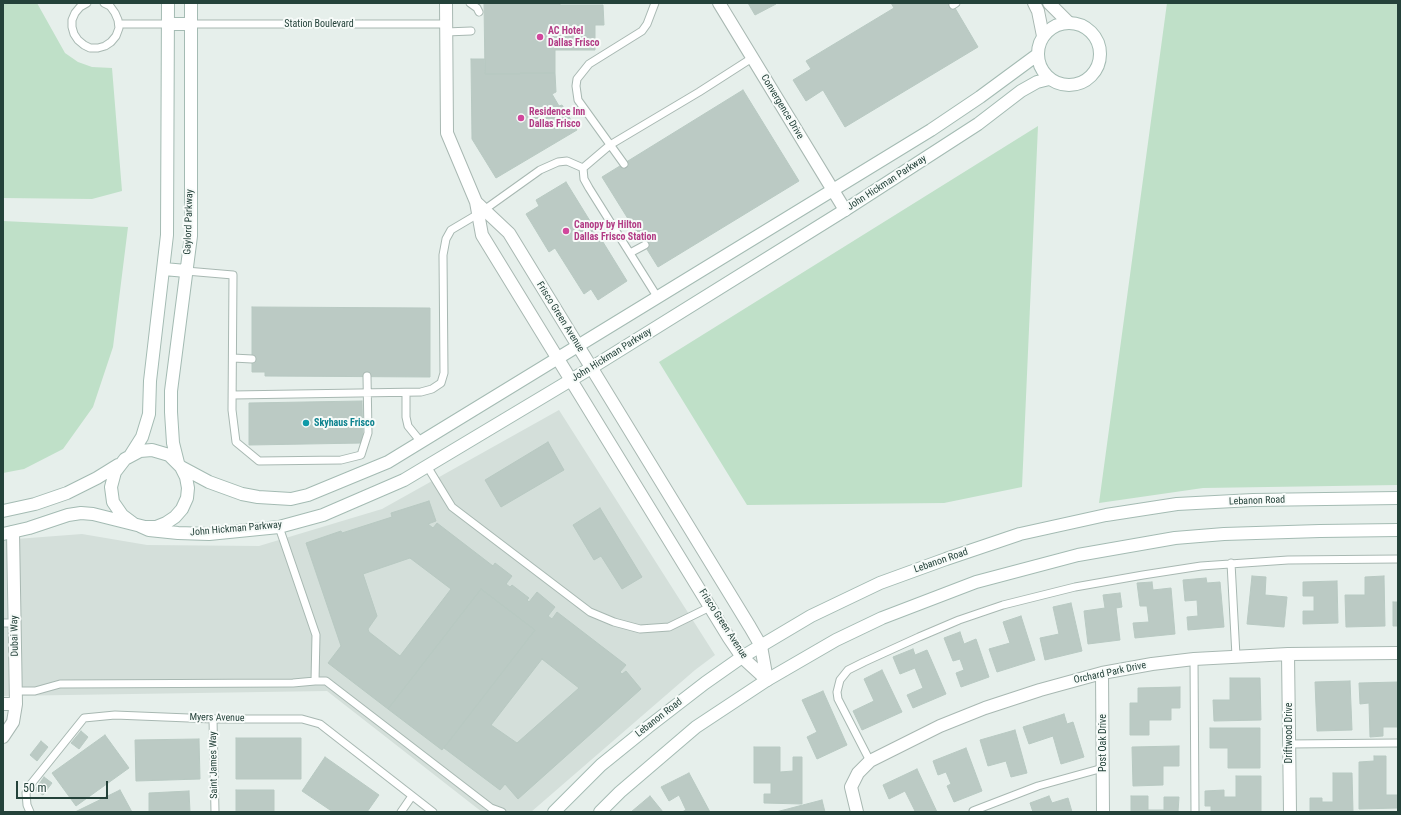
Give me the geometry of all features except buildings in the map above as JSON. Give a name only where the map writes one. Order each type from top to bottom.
[{"type":"street","points":[[3,511],[35,504],[62,495],[97,478],[125,459],[140,451],[152,450],[169,455],[179,465],[186,477],[188,488],[187,498],[182,509],[171,520],[161,525],[151,527],[137,525],[122,515],[115,507],[111,487],[113,476],[125,459],[142,437],[149,414],[150,381],[167,235],[168,3]]},
{"type":"street","name":"Gaylord Parkway","points":[[179,465],[173,443],[171,381],[191,236],[191,3]]},
{"type":"street","name":"Frisco Green Avenue","points":[[446,3],[447,134],[479,208],[482,235],[742,657],[767,680]]},
{"type":"street","name":"Convergence Drive","points":[[719,3],[845,210]]},
{"type":"street","points":[[1034,3],[1038,11],[1043,36]]},
{"type":"street","points":[[1049,3],[1069,23]]},
{"type":"street","points":[[1069,23],[1079,24],[1088,29],[1100,46],[1101,56],[1098,66],[1086,81],[1077,85],[1067,86],[1058,84],[1049,79],[1039,64],[1037,55],[1043,36],[1050,29],[1059,24],[1069,23]]},
{"type":"street","points":[[168,24],[191,24]]},
{"type":"street","points":[[179,465],[209,482],[242,494],[258,497],[291,498],[308,494],[388,462],[938,126],[1037,55]]},
{"type":"street","name":"John Hickman Parkway","points":[[8,533],[40,525],[68,515],[81,513],[93,514],[137,525],[149,530],[178,534],[209,534],[279,527],[323,515],[404,480],[591,368],[845,210],[978,124],[1021,91],[1037,82],[1049,79]]},
{"type":"street","name":"Frisco Green Avenue","points":[[479,208],[508,233],[578,346],[760,646],[767,680]]},
{"type":"street","points":[[164,269],[186,271]]},
{"type":"street","name":"Lebanon Road","points":[[554,812],[607,760],[694,691],[742,657],[811,616],[880,583],[1020,534],[1106,515],[1177,504],[1254,500],[1398,498]]},
{"type":"street","points":[[600,812],[620,792],[696,727],[767,680],[836,640],[882,618],[976,582],[1078,555],[1174,538],[1224,534],[1398,530]]},
{"type":"street","name":"Dubai Way","points":[[3,737],[13,722],[16,704],[9,623],[8,533]]},
{"type":"street","name":"Orchard Park Drive","points":[[857,812],[851,787],[858,773],[870,761],[940,726],[985,708],[1040,690],[1102,673],[1152,664],[1194,659],[1288,654],[1398,653]]},
{"type":"street","name":"Driftwood Drive","points":[[1288,654],[1290,812]]},
{"type":"street","name":"Post Oak Drive","points":[[1102,673],[1103,812]]},
{"type":"street","points":[[3,704],[16,704]]},
{"type":"lane","points":[[87,3],[80,7],[75,13],[72,20],[72,27],[78,40],[90,48],[105,46],[116,36],[118,24],[115,13],[110,6],[104,3]]},
{"type":"lane","points":[[470,3],[478,8],[479,12]]},
{"type":"lane","points":[[624,164],[578,100],[576,86],[577,79],[589,64],[642,31],[647,24],[655,3]]},
{"type":"lane","points":[[118,24],[168,24]]},
{"type":"lane","name":"Station Boulevard","points":[[191,24],[446,28],[468,32],[471,31]]},
{"type":"lane","points":[[583,168],[611,145],[752,58]]},
{"type":"lane","points":[[232,394],[421,392],[432,389],[442,383],[444,373],[443,262],[446,239],[451,230],[479,208],[540,170],[558,162],[567,161],[583,168]]},
{"type":"lane","points":[[583,168],[584,179],[589,188],[658,298]]},
{"type":"lane","points":[[630,253],[645,245]]},
{"type":"lane","points":[[186,271],[232,275],[232,410],[236,442],[259,461],[341,460],[361,455],[368,433],[367,376]]},
{"type":"lane","points":[[233,358],[252,358]]},
{"type":"lane","points":[[406,392],[406,417],[408,426],[421,442]]},
{"type":"lane","points":[[427,466],[452,507],[590,612],[614,622],[640,629],[669,627],[710,607]]},
{"type":"lane","points":[[279,527],[316,636],[315,681]]},
{"type":"lane","points":[[870,761],[842,709],[837,692],[840,680],[844,674],[864,662],[959,620],[1003,605],[1075,587],[1201,566],[1288,560],[1398,559]]},
{"type":"lane","points":[[1231,563],[1236,656]]},
{"type":"lane","points":[[1194,659],[1195,812]]},
{"type":"lane","points":[[16,691],[35,691],[60,684],[293,683],[326,681],[491,808],[502,812]]},
{"type":"lane","name":"Myers Avenue","points":[[30,812],[27,806],[26,793],[31,784],[84,718],[115,715],[213,719],[302,718],[320,724],[433,812]]},
{"type":"lane","name":"Saint James Way","points":[[213,719],[215,812]]},
{"type":"lane","points":[[1289,744],[1398,743]]},
{"type":"lane","points":[[973,812],[1038,786],[1103,768]]},
{"type":"lane","points":[[401,812],[412,796]]},
{"type":"shaded area","points":[[559,410],[715,655],[695,670],[531,812],[482,812],[327,691],[3,696],[3,540],[82,534],[147,545],[259,546],[382,509]]},
{"type":"green space","points":[[3,3],[37,3],[65,53],[78,62],[92,67],[112,68],[122,191],[92,199],[3,198]]},
{"type":"green space","points":[[1167,3],[1398,3],[1398,485],[1203,488],[1099,503]]},
{"type":"green space","points":[[1038,126],[1022,487],[944,503],[747,505],[659,362]]},
{"type":"green space","points":[[3,221],[128,227],[113,347],[93,407],[63,449],[24,469],[3,473]]},
{"type":"place","name":"AC Hotel Dallas Frisco","points":[[540,37]]},
{"type":"place","name":"Residence Inn Dallas Frisco","points":[[521,118]]},
{"type":"place","name":"Canopy by Hilton Dallas Frisco Station","points":[[566,231]]},
{"type":"place","name":"Skyhaus Frisco","points":[[306,423]]}]
